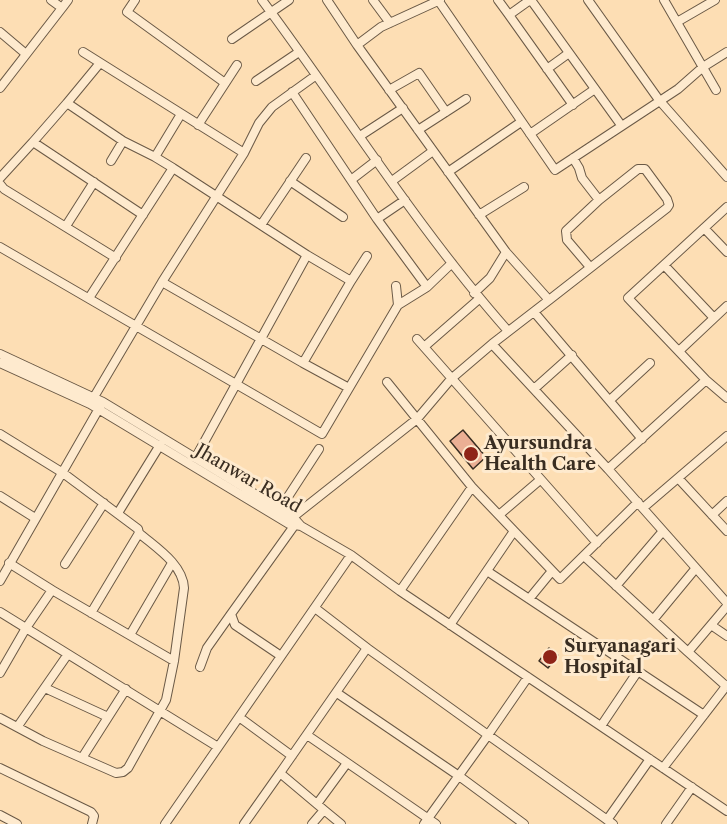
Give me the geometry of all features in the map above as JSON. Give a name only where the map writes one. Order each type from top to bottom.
[{"type":"street","points":[[51,0],[62,9]]},
{"type":"street","points":[[0,88],[68,0]]},
{"type":"street","points":[[135,0],[127,12],[225,83]]},
{"type":"street","points":[[262,0],[405,200],[477,296],[508,331]]},
{"type":"street","points":[[232,39],[289,0]]},
{"type":"street","points":[[327,0],[506,252],[549,300]]},
{"type":"street","points":[[373,0],[390,23]]},
{"type":"street","points":[[357,45],[390,23],[439,0],[555,170],[678,89],[703,67],[727,52]]},
{"type":"street","points":[[498,0],[573,105]]},
{"type":"street","points":[[509,15],[530,0],[621,125]]},
{"type":"street","points":[[588,0],[659,100],[727,177]]},
{"type":"street","points":[[664,0],[716,90]]},
{"type":"street","points":[[677,22],[715,0]]},
{"type":"street","points":[[0,32],[27,54]]},
{"type":"street","points":[[83,52],[244,153]]},
{"type":"street","points":[[255,81],[298,52]]},
{"type":"street","points":[[547,69],[569,53]]},
{"type":"street","points":[[0,178],[100,63]]},
{"type":"street","points":[[198,124],[237,65]]},
{"type":"street","points":[[389,90],[419,73],[446,112]]},
{"type":"street","points":[[94,397],[162,282],[244,153],[259,123],[272,107],[315,76]]},
{"type":"street","points":[[530,134],[595,89]]},
{"type":"street","points":[[292,92],[427,287]]},
{"type":"street","points":[[418,130],[466,99]]},
{"type":"street","points":[[67,103],[123,141],[155,157],[351,281]]},
{"type":"street","points":[[360,136],[403,108]]},
{"type":"street","points":[[155,157],[181,114]]},
{"type":"street","points":[[448,172],[521,122]]},
{"type":"street","points":[[111,161],[123,141]]},
{"type":"street","points":[[33,142],[143,215]]},
{"type":"street","points":[[392,181],[434,151]]},
{"type":"street","points":[[261,225],[306,158]]},
{"type":"street","points":[[573,158],[582,178],[598,200]]},
{"type":"street","points":[[351,180],[377,160]]},
{"type":"street","points":[[89,298],[172,168]]},
{"type":"street","points":[[200,667],[207,648],[296,523],[417,419],[451,379],[492,344],[669,205],[645,169],[638,170],[598,200],[568,227],[565,236],[590,267]]},
{"type":"street","points":[[290,181],[343,217]]},
{"type":"street","points":[[66,226],[94,182]]},
{"type":"street","points":[[0,184],[4,189],[116,258]]},
{"type":"street","points":[[479,215],[524,187]]},
{"type":"street","points":[[378,219],[405,200]]},
{"type":"street","points":[[726,396],[706,380],[628,298],[727,207]]},
{"type":"street","points":[[704,228],[727,252]]},
{"type":"street","points":[[0,248],[322,434],[398,305],[427,287],[452,263]]},
{"type":"street","points":[[424,347],[477,296],[506,252]]},
{"type":"street","points":[[196,457],[307,255]]},
{"type":"street","points":[[303,363],[367,256]]},
{"type":"street","points":[[664,265],[714,318]]},
{"type":"street","points":[[162,282],[349,388]]},
{"type":"street","points":[[396,286],[398,305]]},
{"type":"street","points":[[679,351],[727,306]]},
{"type":"street","points":[[534,312],[642,439]]},
{"type":"street","points":[[417,339],[597,543]]},
{"type":"street","points":[[492,344],[608,469],[727,604],[688,652]]},
{"type":"street","name":"Jhanwar Road","points":[[0,354],[94,397],[101,406],[160,445],[296,523]]},
{"type":"street","points":[[534,389],[572,355]]},
{"type":"street","name":"Jhanwar Road","points":[[0,363],[101,406],[196,457],[280,509],[296,523]]},
{"type":"street","points":[[609,400],[650,363]]},
{"type":"street","points":[[608,469],[706,380]]},
{"type":"street","points":[[387,382],[472,487],[560,579],[640,505],[678,478],[727,436]]},
{"type":"street","points":[[0,580],[101,406]]},
{"type":"street","points":[[0,434],[63,473],[136,525],[139,532],[172,563],[184,580],[174,661],[166,700],[128,768],[123,772],[116,773],[43,741],[0,718]]},
{"type":"street","points":[[118,513],[160,445]]},
{"type":"street","points":[[280,509],[319,449]]},
{"type":"street","points":[[678,478],[727,531]]},
{"type":"street","points":[[499,515],[540,480]]},
{"type":"street","points":[[400,591],[472,487]]},
{"type":"street","points":[[0,496],[35,518]]},
{"type":"street","points":[[712,515],[727,501]]},
{"type":"street","points":[[65,564],[104,503]]},
{"type":"street","points":[[296,523],[351,555],[400,591],[727,811]]},
{"type":"street","points":[[450,625],[514,531]]},
{"type":"street","points":[[616,586],[663,531]]},
{"type":"street","points":[[91,613],[139,532]]},
{"type":"street","points":[[165,824],[351,555]]},
{"type":"street","points":[[584,556],[727,686],[663,768]]},
{"type":"street","points":[[9,563],[174,661]]},
{"type":"street","points":[[130,635],[172,563]]},
{"type":"street","points":[[653,620],[696,568]]},
{"type":"street","points":[[529,599],[552,571]]},
{"type":"street","points":[[487,572],[704,715]]},
{"type":"street","points":[[0,673],[26,628],[52,590]]},
{"type":"street","points":[[315,608],[367,648],[610,822],[650,759]]},
{"type":"street","points":[[0,612],[218,747]]},
{"type":"street","points":[[231,614],[235,624],[281,656]]},
{"type":"street","points":[[711,625],[727,636]]},
{"type":"street","points":[[255,824],[246,821],[367,648]]},
{"type":"street","points":[[18,726],[68,654]]},
{"type":"street","points":[[601,726],[639,671]]},
{"type":"street","points":[[426,821],[528,677]]},
{"type":"street","points":[[45,688],[108,717]]},
{"type":"street","points":[[82,758],[126,689]]},
{"type":"street","points":[[337,693],[459,776],[524,824]]},
{"type":"street","points":[[239,717],[292,756]]},
{"type":"street","points":[[307,735],[426,821],[436,824]]},
{"type":"street","points":[[312,824],[347,763]]},
{"type":"street","points":[[1,770],[91,812],[94,816],[92,824]]},
{"type":"street","points":[[280,773],[341,824]]},
{"type":"street","points":[[666,824],[692,787]]},
{"type":"street","points":[[0,815],[17,824]]},
{"type":"building","points":[[463,430],[486,457],[473,469],[450,441]]},
{"type":"building","points":[[549,648],[558,655],[548,668],[539,661]]},
{"type":"place","name":"Ayursundra Health Care","points":[[471,454]]},
{"type":"place","name":"Suryanagari Hospital","points":[[550,657]]}]
